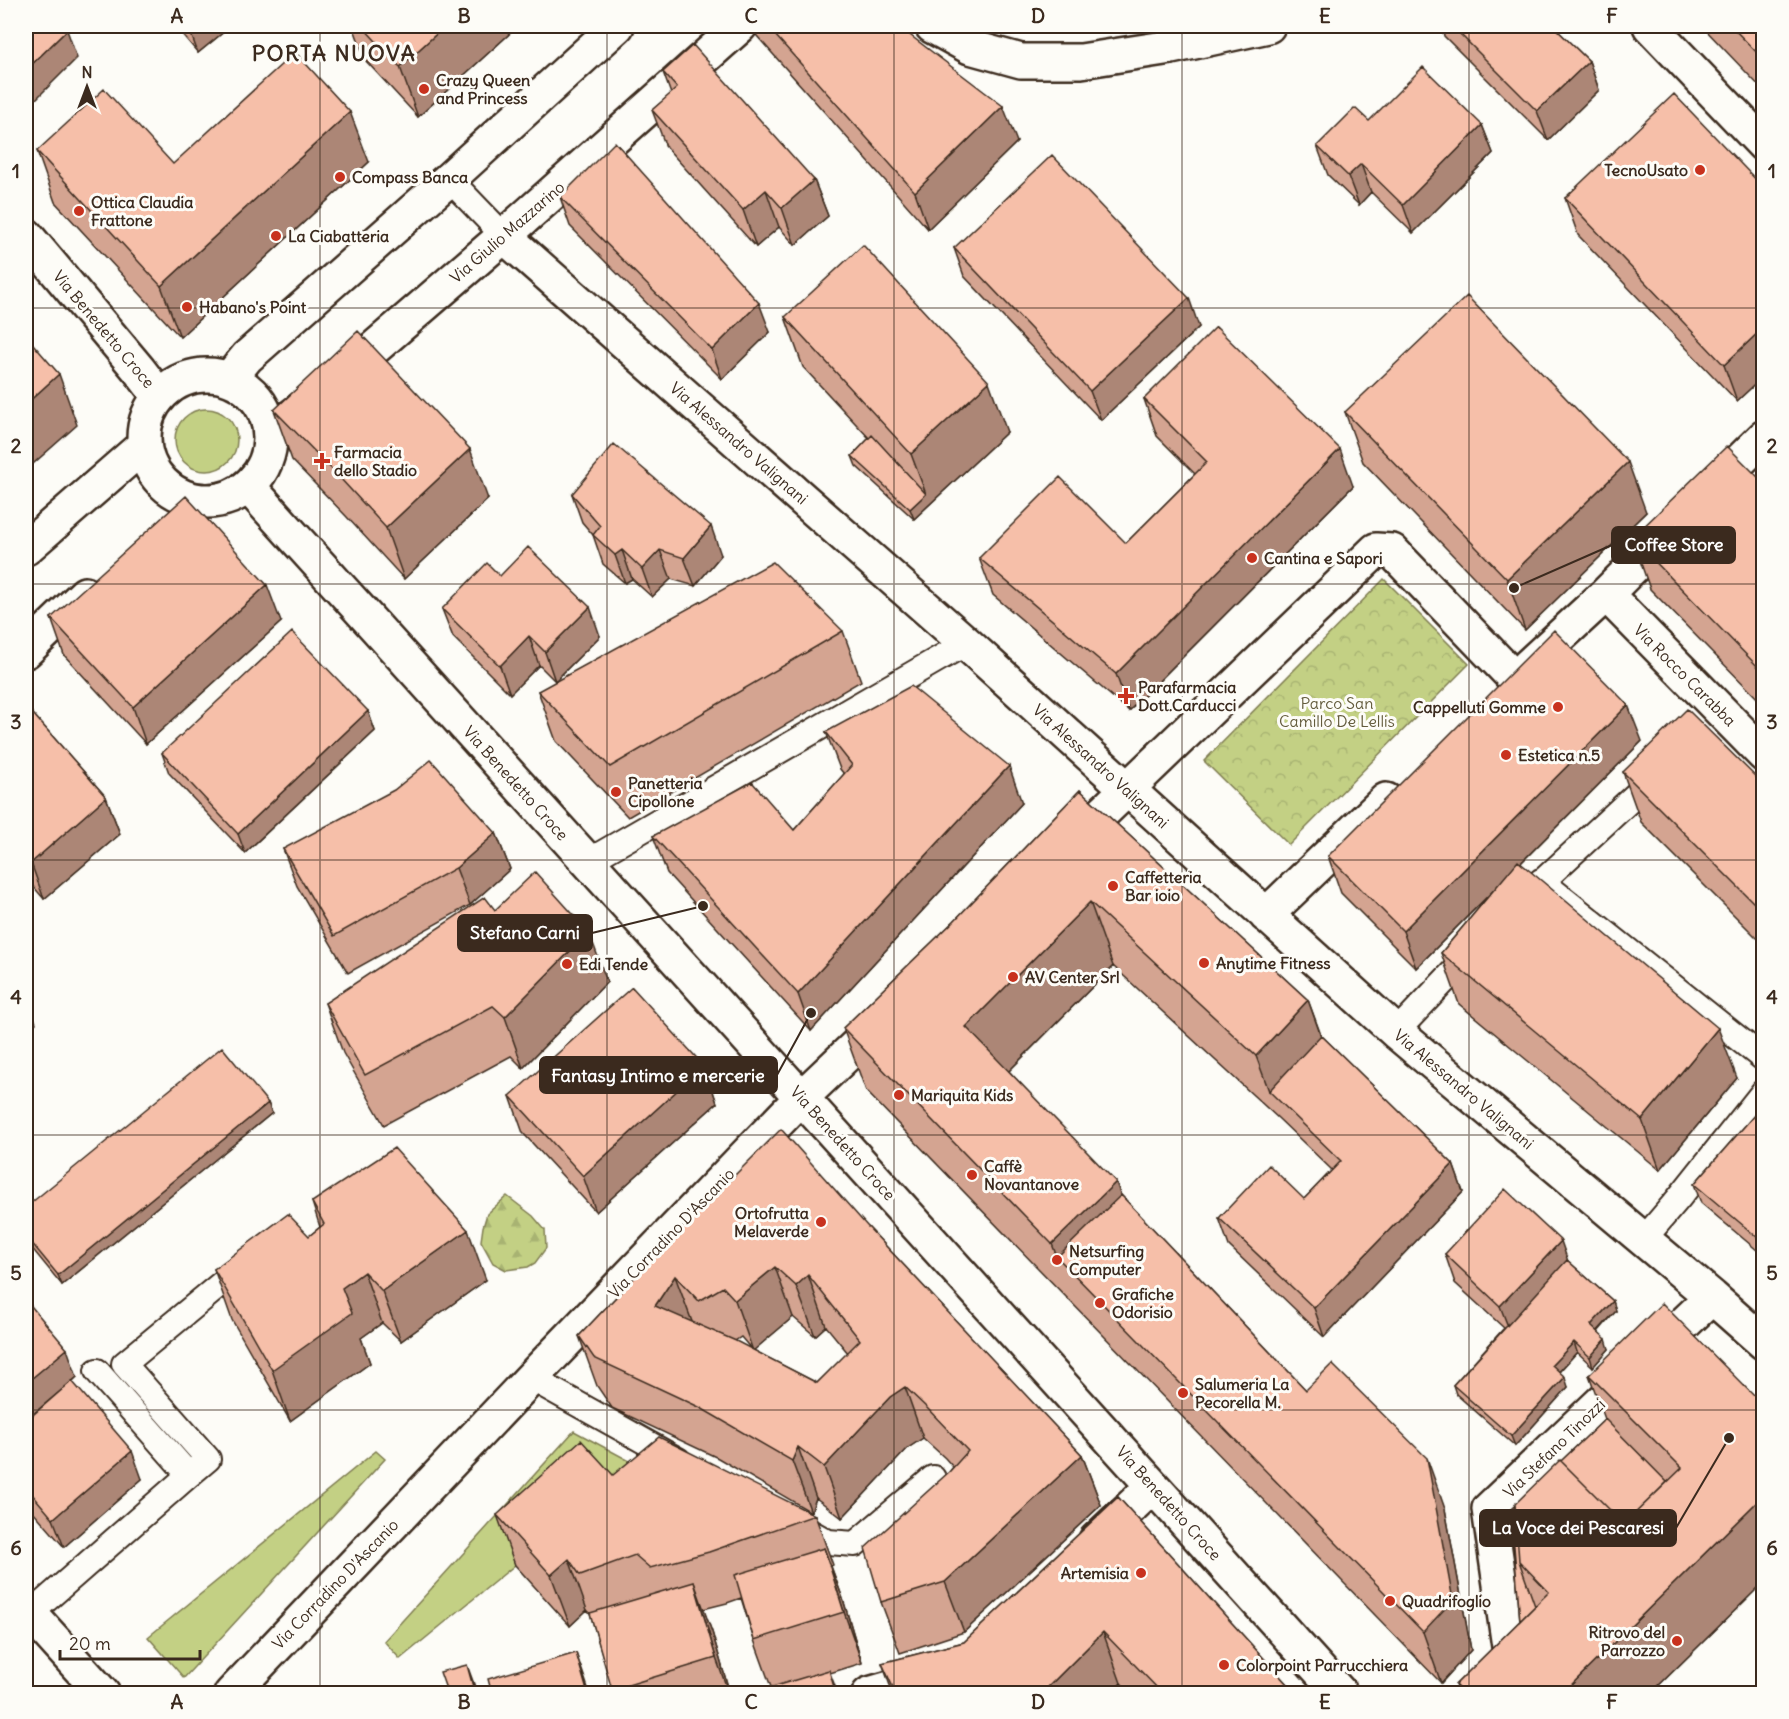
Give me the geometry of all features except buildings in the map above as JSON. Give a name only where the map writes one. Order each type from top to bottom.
[{"type":"street","points":[[229,379],[247,357],[449,179],[617,26]]},
{"type":"street","name":"Via Giulio Mazzarino","points":[[270,433],[321,394],[504,236],[740,26]]},
{"type":"street","points":[[932,26],[970,47],[1021,61],[1081,61],[1172,47],[1268,26]]},
{"type":"street","points":[[1650,26],[1764,146]]},
{"type":"street","name":"Via Benedetto Croce","points":[[26,235],[159,396]]},
{"type":"street","name":"Via Alessandro Valignani","points":[[504,236],[966,644],[1396,1032],[1644,1239],[1764,1343]]},
{"type":"street","points":[[210,375],[229,379],[244,387],[257,400],[266,415],[270,433],[269,450],[264,466],[254,481],[225,499],[208,502],[190,499],[173,492],[159,480],[148,464],[143,446],[144,428],[149,411],[159,396],[174,384],[191,377],[210,375]]},
{"type":"street","points":[[26,548],[143,446]]},
{"type":"street","points":[[1049,863],[1376,550],[1392,551],[1506,687],[1760,447]]},
{"type":"street","name":"Via Benedetto Croce","points":[[248,486],[1341,1694]]},
{"type":"street","points":[[162,522],[190,499]]},
{"type":"street","points":[[26,651],[102,578]]},
{"type":"street","name":"Via Rocco Carabba","points":[[1606,594],[1716,721],[1764,755]]},
{"type":"street","points":[[1266,915],[1403,784]]},
{"type":"street","name":"Via Corradino D'Ascanio","points":[[231,1694],[801,1098],[902,1002]]},
{"type":"street","name":"Via Stefano Tinozzi","points":[[1474,1694],[1511,1660],[1490,1509],[1712,1297]]},
{"type":"street","points":[[1073,1562],[1153,1486]]},
{"type":"street","points":[[28,1612],[102,1694]]},
{"type":"street","points":[[869,1694],[964,1667]]},
{"type":"lane","name":"Via Alessandro Valignani","points":[[449,179],[504,236]]},
{"type":"lane","points":[[587,862],[966,644]]},
{"type":"lane","points":[[1396,1032],[1541,881],[1674,760]]},
{"type":"lane","points":[[1541,881],[1760,1049]]},
{"type":"lane","points":[[1644,1239],[1764,1091]]},
{"type":"lane","points":[[28,1612],[208,1459],[124,1364],[262,1250]]},
{"type":"lane","points":[[97,1371],[189,1475]]},
{"type":"lane","points":[[531,1378],[692,1468]]},
{"type":"lane","points":[[776,1514],[828,1542],[855,1544],[933,1478]]},
{"type":"green space","points":[[206,409],[228,418],[237,440],[228,462],[206,471],[184,462],[175,440],[184,418]]},
{"type":"green space","name":"Parco San Camillo De Lellis","points":[[1384,579],[1469,664],[1289,845],[1204,761]]},
{"type":"green space","points":[[507,1196],[533,1216],[545,1230],[546,1248],[535,1263],[528,1267],[506,1270],[493,1263],[481,1241],[487,1214]]},
{"type":"green space","points":[[574,1431],[678,1487],[599,1490],[515,1565],[400,1659],[384,1641]]},
{"type":"green space","points":[[376,1451],[385,1459],[184,1678],[148,1637]]},
{"type":"place","name":"Crazy Queen and Princess","points":[[424,89]]},
{"type":"place","name":"TecnoUsato","points":[[1700,170]]},
{"type":"place","name":"Compass Banca","points":[[340,177]]},
{"type":"place","name":"Ottica Claudia Frattone","points":[[79,211]]},
{"type":"place","name":"La Ciabatteria","points":[[276,236]]},
{"type":"place","name":"Habano's Point","points":[[187,307]]},
{"type":"place","name":"Farmacia dello Stadio","points":[[322,461]]},
{"type":"place","name":"Cantina e Sapori","points":[[1252,558]]},
{"type":"place","name":"Coffee Store","points":[[1514,588]]},
{"type":"place","name":"Parafarmacia Dott.Carducci","points":[[1126,696]]},
{"type":"place","name":"Cappelluti Gomme","points":[[1558,707]]},
{"type":"place","name":"Estetica n.5","points":[[1506,755]]},
{"type":"place","name":"Panetteria Cipollone","points":[[616,792]]},
{"type":"place","name":"Caffetteria Bar ioio","points":[[1113,886]]},
{"type":"place","name":"Stefano Carni","points":[[703,906]]},
{"type":"place","name":"Anytime Fitness","points":[[1204,963]]},
{"type":"place","name":"Edi Tende","points":[[567,964]]},
{"type":"place","name":"AV Center Srl","points":[[1013,977]]},
{"type":"place","name":"Fantasy Intimo e mercerie","points":[[811,1013]]},
{"type":"place","name":"Mariquita Kids","points":[[899,1095]]},
{"type":"place","name":"Caffè Novantanove","points":[[972,1175]]},
{"type":"place","name":"Ortofrutta Melaverde","points":[[821,1222]]},
{"type":"place","name":"Netsurfing Computer","points":[[1057,1260]]},
{"type":"place","name":"Grafiche Odorisio","points":[[1100,1303]]},
{"type":"place","name":"Salumeria La Pecorella M.","points":[[1183,1393]]},
{"type":"place","name":"La Voce dei Pescaresi","points":[[1729,1438]]},
{"type":"place","name":"Artemisia","points":[[1141,1573]]},
{"type":"place","name":"Quadrifoglio","points":[[1390,1601]]},
{"type":"place","name":"Ritrovo del Parrozzo","points":[[1677,1641]]},
{"type":"place","name":"Colorpoint Parrucchiera","points":[[1224,1665]]},
{"type":"district","name":"PORTA NUOVA","points":[[334,53]]}]
